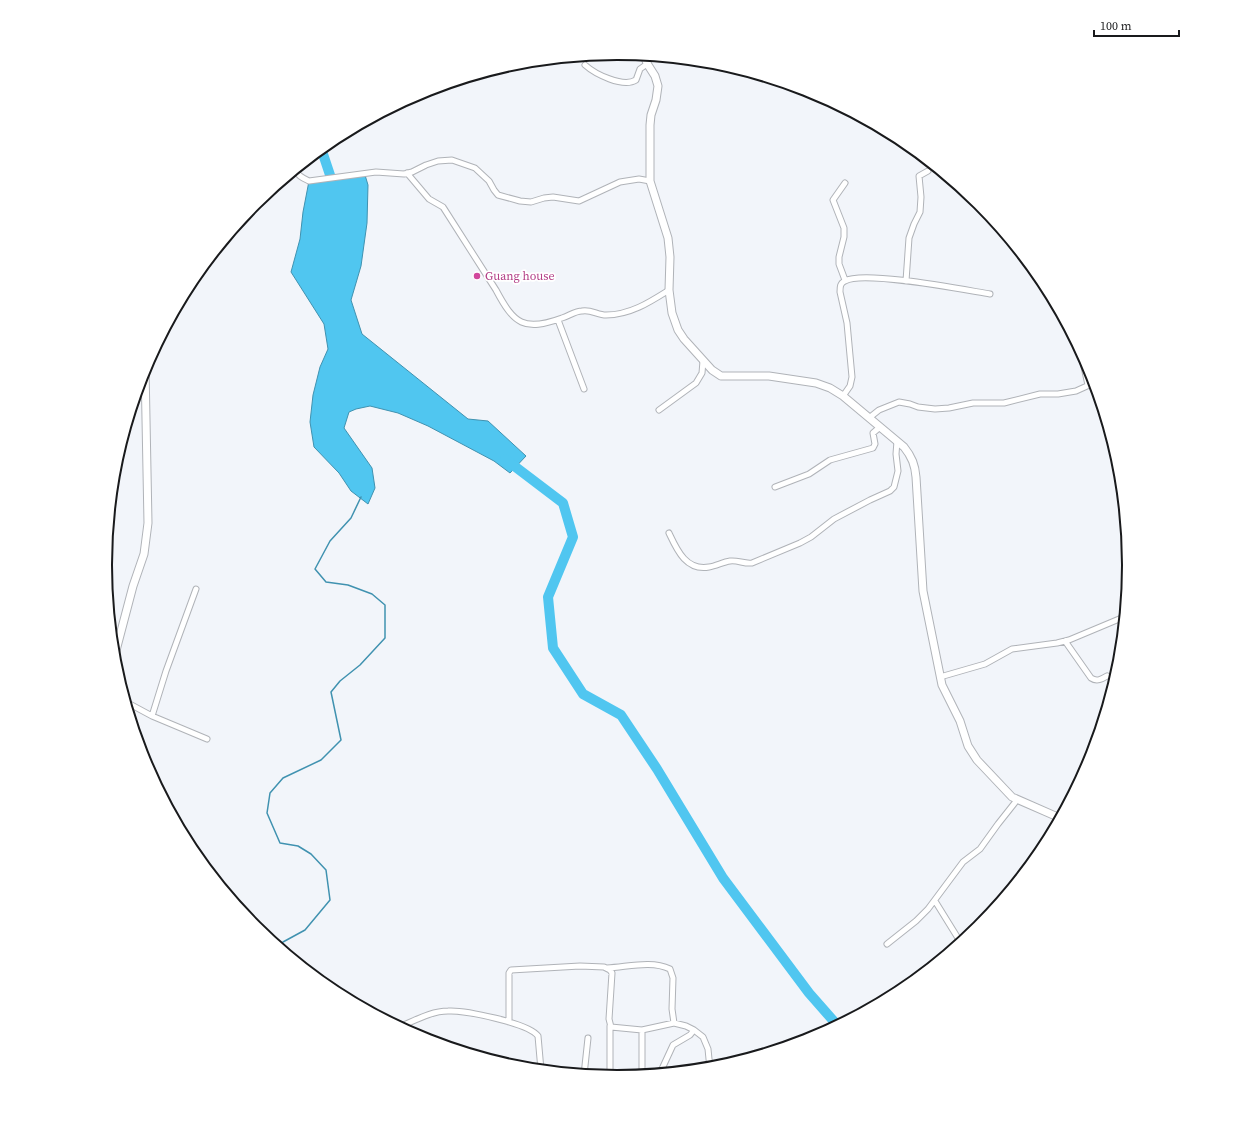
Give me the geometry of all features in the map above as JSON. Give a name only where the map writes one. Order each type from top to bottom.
[{"type":"street","points":[[646,61],[655,76],[658,86],[650,125],[650,181],[669,242],[669,290],[672,313],[678,330],[693,351],[712,370],[721,376],[769,376],[809,382],[830,388],[843,396],[910,454],[915,467],[923,591],[935,645],[940,677],[972,752],[1003,789],[1017,800],[1056,816]]},
{"type":"street","points":[[585,65],[592,72],[617,81],[628,83],[636,80],[640,69],[647,64]]},
{"type":"street","points":[[297,174],[303,179],[309,181],[382,172],[398,175],[438,161],[452,160],[475,168],[489,181],[498,194],[520,202],[552,197],[579,201],[620,182],[639,180],[650,181]]},
{"type":"street","points":[[906,281],[909,238],[920,212],[919,176],[928,171]]},
{"type":"street","points":[[407,173],[423,193],[444,209],[496,290],[508,312],[521,322],[529,325],[536,325],[558,320],[584,310],[609,315],[645,305],[669,290]]},
{"type":"street","points":[[845,183],[833,200],[844,228],[844,237],[839,257],[839,264],[845,280]]},
{"type":"street","points":[[843,396],[851,384],[852,372],[847,323],[840,292],[840,286],[845,280],[859,278],[889,279],[990,294]]},
{"type":"street","points":[[558,320],[584,389]]},
{"type":"street","points":[[659,410],[696,383],[702,373],[703,361]]},
{"type":"street","points":[[869,418],[879,410],[899,402],[924,408],[942,409],[973,403],[1004,403],[1040,394],[1068,393],[1080,390],[1088,385],[1087,379]]},
{"type":"street","points":[[118,643],[133,586],[144,554],[148,523],[145,384]]},
{"type":"street","points":[[775,487],[809,474],[824,463],[837,457],[873,448],[875,444],[873,433],[880,427]]},
{"type":"street","points":[[669,533],[680,554],[686,561],[702,568],[734,560],[747,563],[752,562],[781,552],[811,537],[834,519],[890,491],[894,487],[898,471],[896,454],[897,442]]},
{"type":"street","points":[[152,716],[166,671],[196,589]]},
{"type":"street","points":[[940,677],[985,664],[1012,649],[1065,641],[1119,619]]},
{"type":"street","points":[[1065,641],[1091,678],[1098,680],[1107,676]]},
{"type":"street","points":[[132,705],[152,716],[207,739]]},
{"type":"street","points":[[887,944],[916,921],[935,901],[963,862],[980,849],[1017,800]]},
{"type":"street","points":[[935,901],[958,938]]},
{"type":"street","points":[[509,1022],[509,973],[511,970],[580,966],[607,968],[653,965],[663,966],[670,970],[673,978],[672,1009],[674,1023]]},
{"type":"street","points":[[607,968],[610,970],[612,976],[609,1007],[610,1071]]},
{"type":"street","points":[[405,1025],[434,1013],[448,1010],[471,1013],[509,1022],[534,1031],[537,1034],[541,1065]]},
{"type":"street","points":[[610,1026],[613,1028],[642,1030],[679,1023],[694,1030],[703,1037],[706,1043],[709,1062]]},
{"type":"street","points":[[642,1030],[642,1070]]},
{"type":"street","points":[[662,1069],[673,1045],[690,1035],[694,1030]]},
{"type":"street","points":[[585,1070],[588,1038]]},
{"type":"water","points":[[365,175],[368,185],[367,223],[361,266],[351,300],[362,334],[468,419],[488,421],[526,456],[510,473],[494,461],[428,426],[398,413],[370,406],[356,409],[349,412],[344,428],[372,468],[375,488],[368,504],[351,491],[339,473],[314,447],[310,422],[313,395],[320,367],[328,349],[324,324],[291,272],[300,239],[309,181]]},
{"type":"waterway","points":[[323,154],[334,187]]},
{"type":"waterway","points":[[505,459],[563,503],[573,537],[548,597],[553,648],[583,694],[621,715],[657,769],[723,878],[809,993],[834,1022]]},
{"type":"waterway","points":[[281,944],[305,930],[330,900],[326,870],[311,854],[298,846],[280,843],[267,813],[270,793],[283,778],[321,760],[341,740],[331,692],[340,681],[360,665],[385,638],[385,605],[372,594],[348,585],[326,582],[315,569],[330,541],[351,518],[361,497]]},
{"type":"place","name":"Guang house","points":[[477,276]]}]
